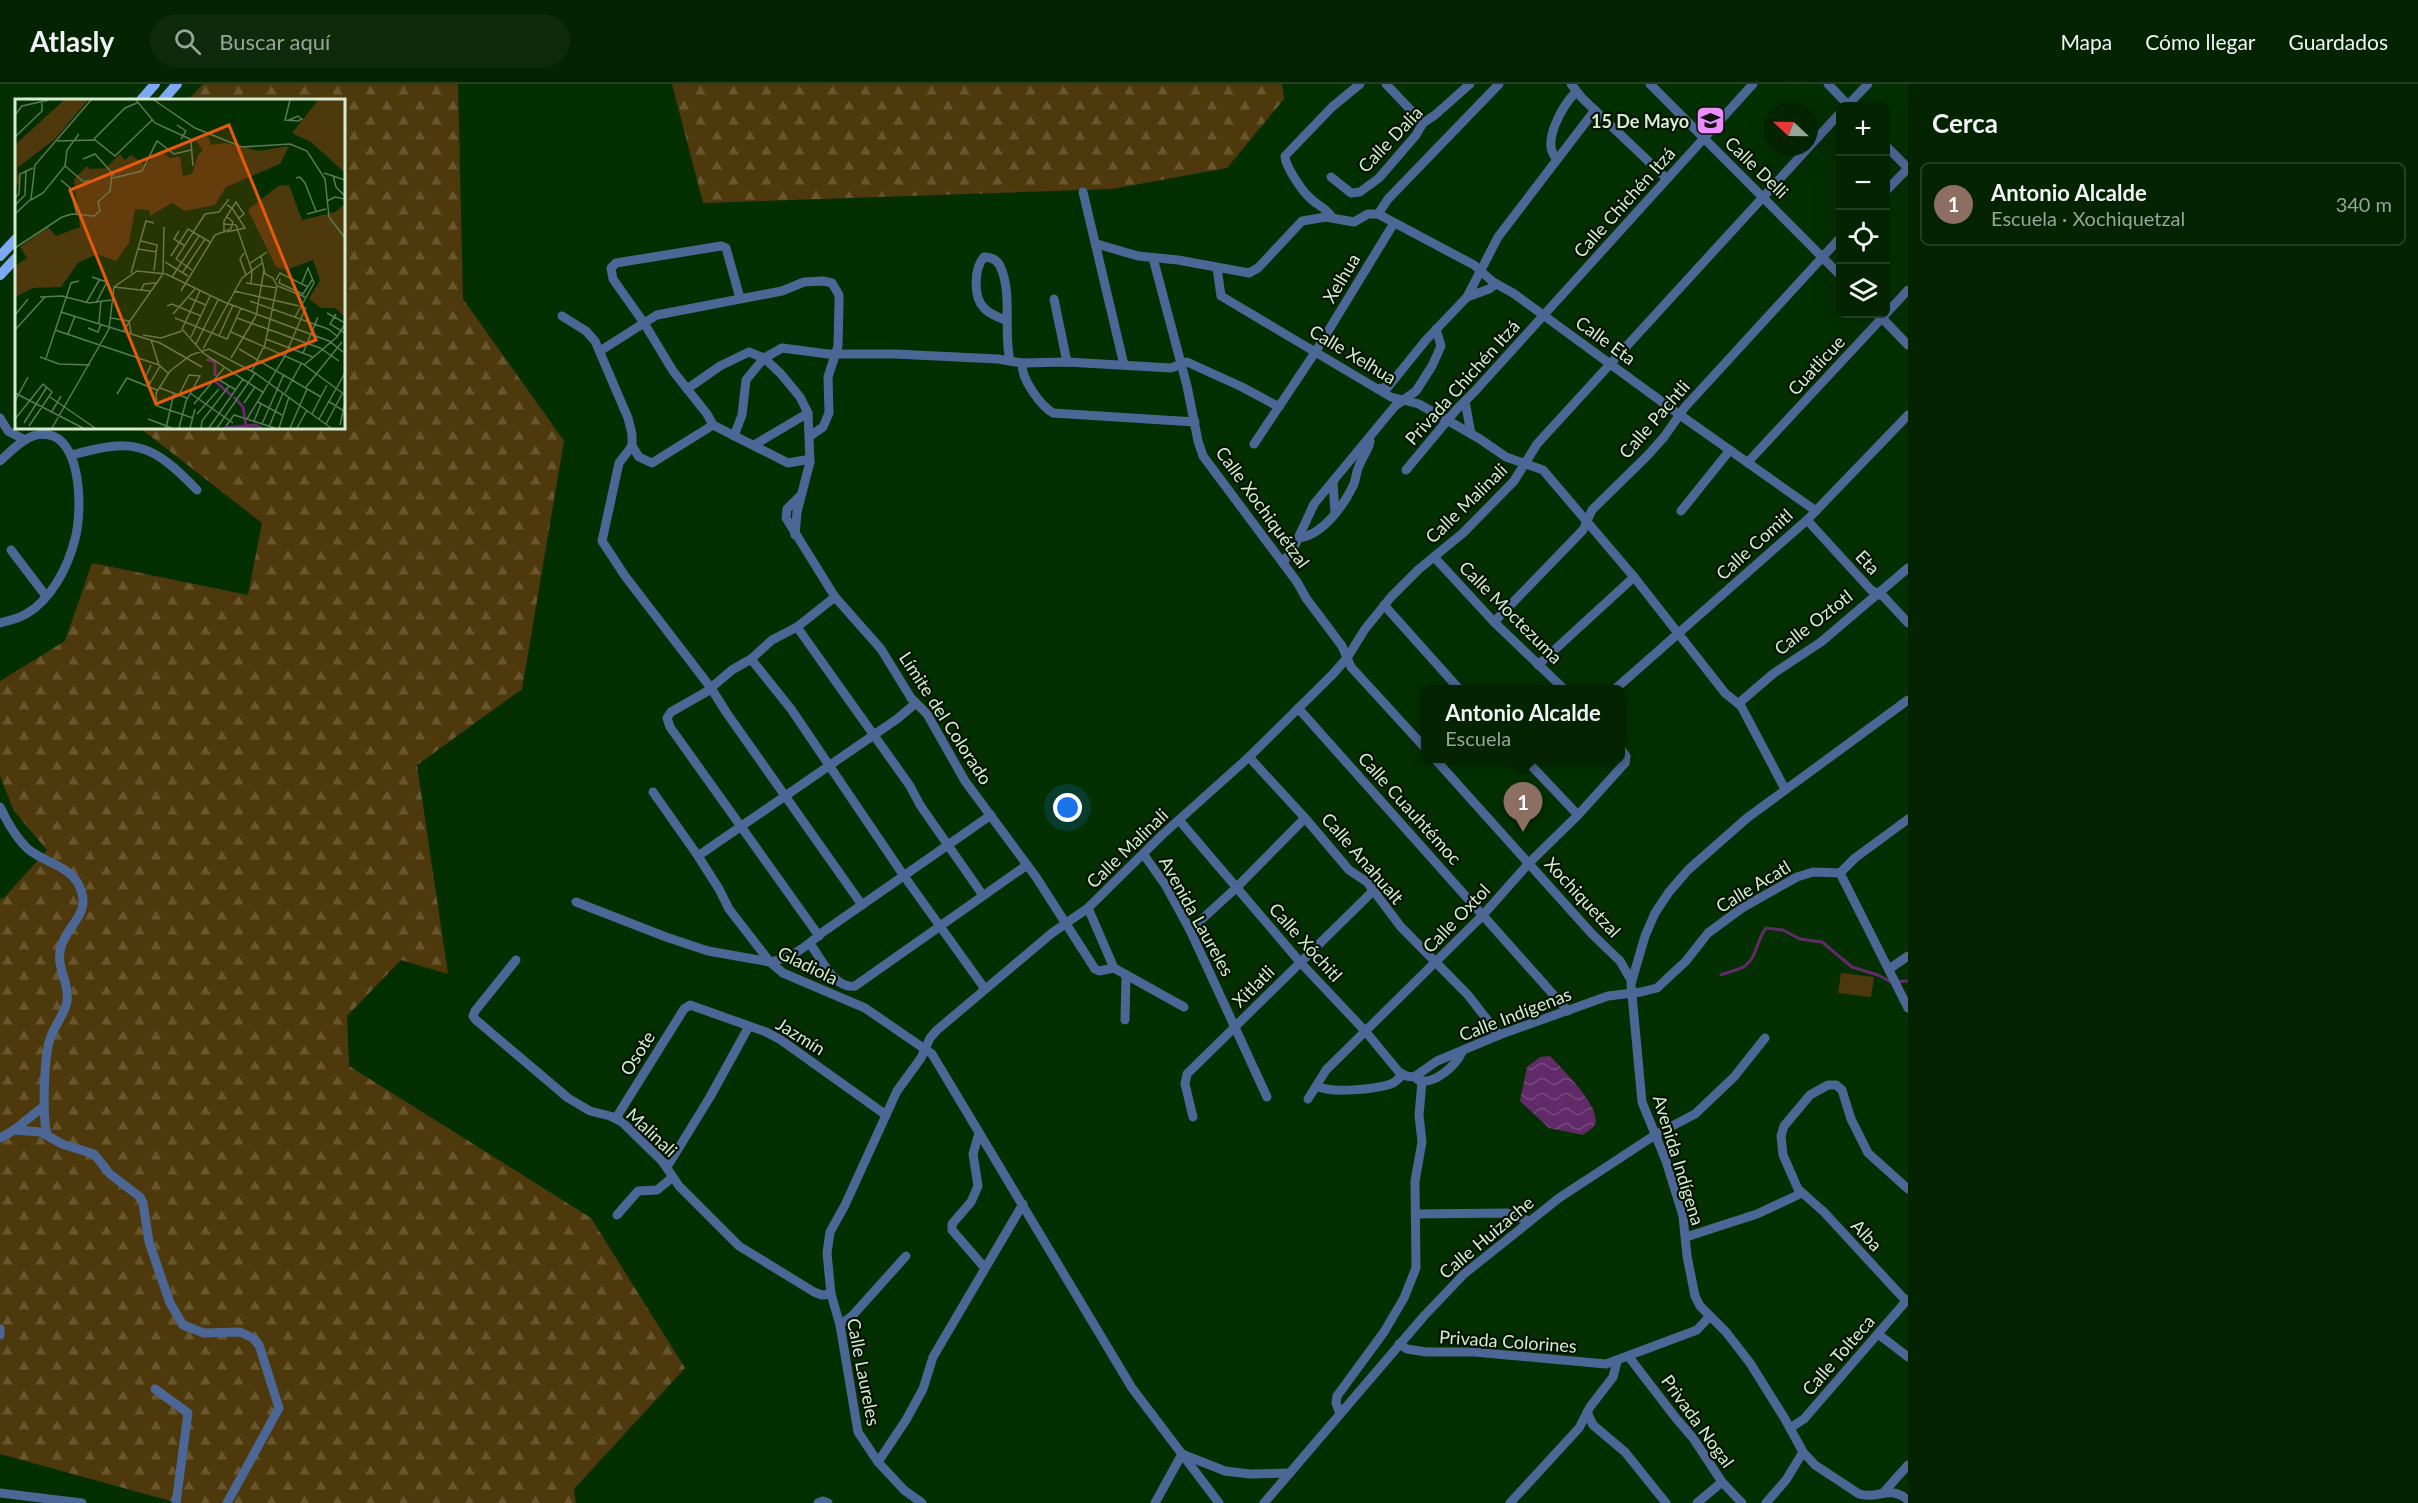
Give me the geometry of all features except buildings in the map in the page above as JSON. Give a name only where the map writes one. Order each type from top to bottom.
[{"type":"main road","points":[[142,99],[155,84]]},
{"type":"main road","points":[[164,99],[177,84]]},
{"type":"main road","points":[[0,256],[15,240]]},
{"type":"main road","points":[[0,275],[15,259]]},
{"type":"street","points":[[1332,217],[1328,210],[1309,198],[1285,161],[1285,156],[1332,107],[1360,84]]},
{"type":"street","points":[[1386,84],[1423,123]]},
{"type":"street","name":"Calle Dalia","points":[[1331,177],[1351,193],[1360,192],[1385,171],[1416,135],[1423,123],[1470,84]]},
{"type":"street","points":[[1097,244],[1127,254],[1252,273],[1297,225],[1308,219],[1332,217],[1354,222],[1373,214],[1499,84]]},
{"type":"street","name":"Calle Delli","points":[[1650,84],[1836,270]]},
{"type":"street","name":"Calle Chichén Itzá","points":[[1544,315],[1753,84]]},
{"type":"street","points":[[1827,84],[1844,102]]},
{"type":"street","points":[[1852,102],[1868,84]]},
{"type":"street","points":[[1556,158],[1551,149],[1552,136],[1572,86],[1667,179]]},
{"type":"street","points":[[1378,389],[1388,387],[1436,329],[1467,297],[1487,254],[1498,237],[1556,158],[1595,110]]},
{"type":"street","name":"Calle Malinali","points":[[831,1294],[828,1238],[897,1091],[937,1030],[985,988],[1088,908],[1298,708],[1347,658],[1365,629],[1384,606],[1514,482],[1537,444],[1612,365],[1836,118]]},
{"type":"street","points":[[1890,150],[1908,168],[1890,187]]},
{"type":"street","points":[[1083,192],[1124,365]]},
{"type":"street","name":"Calle Eta","points":[[1373,214],[1481,270],[1496,284],[1513,293],[1816,511]]},
{"type":"street","name":"Xelhua","points":[[1254,444],[1316,351],[1394,223]]},
{"type":"street","name":"Calle Pachtli","points":[[1494,622],[1583,530],[1592,510],[1648,455],[1680,415],[1836,242]]},
{"type":"street","points":[[687,389],[720,366],[749,352],[764,358],[800,397],[808,413],[810,462],[805,460],[788,464],[713,425],[673,371],[612,276],[611,268],[614,264],[721,246],[726,248],[740,298]]},
{"type":"street","points":[[1005,320],[987,311],[979,300],[977,274],[979,264],[984,257],[992,258],[1000,266],[1006,297],[1005,320],[1010,361]]},
{"type":"street","name":"Calle Xochiquétzal","points":[[1153,258],[1200,449],[1208,464],[1283,562],[1306,598],[1342,646],[1347,658]]},
{"type":"street","name":"Calle Xelhua","points":[[1217,268],[1221,296],[1378,389],[1403,401],[1419,405],[1448,420],[1506,457],[1526,464]]},
{"type":"street","points":[[600,351],[657,315],[782,291],[811,281],[832,283],[839,298],[836,354],[828,376],[828,418],[823,427],[810,436]]},
{"type":"street","points":[[1467,297],[1489,290],[1496,284]]},
{"type":"street","name":"Cuatlicue","points":[[1890,307],[1908,290]]},
{"type":"street","points":[[1054,298],[1067,362]]},
{"type":"street","name":"Privada Chichén Itzá","points":[[1406,470],[1448,420],[1544,315]]},
{"type":"street","points":[[562,316],[591,335],[600,351],[628,418],[632,446],[639,457],[652,463],[713,425]]},
{"type":"street","name":"Cuatlicue","points":[[1748,462],[1878,318]]},
{"type":"street","points":[[1882,318],[1908,345]]},
{"type":"street","points":[[1283,562],[1299,538],[1314,504],[1395,406],[1416,391],[1432,366],[1441,346],[1436,329]]},
{"type":"street","points":[[734,436],[744,407],[745,382],[764,358],[786,348],[836,354],[885,354],[1022,363],[1067,362],[1171,368],[1191,363],[1280,407]]},
{"type":"street","points":[[1022,363],[1024,377],[1041,402],[1053,413],[1195,422]]},
{"type":"street","points":[[1465,401],[1471,434]]},
{"type":"street","points":[[754,445],[808,413]]},
{"type":"street","name":"Calle Comitl","points":[[1620,685],[1816,511],[1908,415]]},
{"type":"street","points":[[0,419],[8,431],[25,440]]},
{"type":"street","points":[[0,461],[32,436],[46,435],[66,446],[72,455],[79,508],[77,532],[65,567],[46,596],[27,614],[0,623]]},
{"type":"street","points":[[1299,538],[1305,537],[1323,525],[1335,512],[1354,483],[1358,466],[1370,444],[1370,437]]},
{"type":"street","points":[[72,455],[121,445],[137,446],[164,459],[198,490]]},
{"type":"street","points":[[632,446],[619,463],[602,541],[711,688],[862,905]]},
{"type":"street","points":[[1681,511],[1730,450]]},
{"type":"street","name":"Límite del Colorado","points":[[810,462],[801,496],[790,506],[786,514],[795,535],[835,597],[881,649],[916,703],[927,714],[965,781],[1027,864],[1096,970],[1114,968]]},
{"type":"street","name":"Calle Malinali","points":[[1526,464],[1543,470],[1634,578],[1725,693],[1739,703],[1785,789]]},
{"type":"street","points":[[1333,482],[1335,512]]},
{"type":"street","name":"Eta","points":[[1806,520],[1871,590],[1884,597],[1908,623]]},
{"type":"street","points":[[11,549],[46,596]]},
{"type":"street","name":"Calle Moctezuma","points":[[1434,557],[1494,622],[1560,685]]},
{"type":"street","name":"Calle Oztotl","points":[[1739,703],[1774,674],[1821,642],[1908,568]]},
{"type":"street","points":[[1538,664],[1634,578]]},
{"type":"street","points":[[819,936],[668,721],[669,714],[711,688],[732,670],[751,659],[772,640],[797,627],[835,597]]},
{"type":"street","points":[[1384,606],[1455,685]]},
{"type":"street","points":[[797,627],[910,786],[920,805],[982,894]]},
{"type":"street","points":[[1347,658],[1351,667],[1421,745]]},
{"type":"street","points":[[751,659],[791,710],[904,876],[985,988]]},
{"type":"street","name":"Avenida Indígena","points":[[1908,700],[1727,833],[1675,884],[1662,901],[1647,928],[1631,980],[1639,1084],[1645,1112],[1666,1161],[1683,1216],[1687,1256],[1695,1296],[1700,1306],[1738,1347],[1803,1452],[1823,1471],[1859,1494],[1869,1496],[1893,1492],[1908,1500]]},
{"type":"street","points":[[698,856],[916,703]]},
{"type":"street","name":"Calle Cuauhtémoc","points":[[1298,708],[1568,1011]]},
{"type":"street","name":"Calle Anahualt","points":[[1249,757],[1349,870],[1367,882],[1401,927],[1468,995],[1498,1035]]},
{"type":"street","name":"Xochiquetzal","points":[[1438,763],[1592,934],[1620,961],[1631,980]]},
{"type":"street","points":[[1528,763],[1578,815]]},
{"type":"street","name":"Calle Oxtol","points":[[1308,1099],[1326,1070],[1484,915],[1529,863],[1578,815],[1625,763]]},
{"type":"street","points":[[652,792],[698,856],[729,909],[770,962],[795,955],[991,815]]},
{"type":"street","points":[[0,807],[17,836],[29,849],[72,874],[84,901],[82,913],[66,935],[60,950],[60,965],[67,1000],[47,1046],[44,1106],[47,1134]]},
{"type":"street","points":[[1190,930],[1236,888],[1305,818]]},
{"type":"street","points":[[1908,819],[1855,858],[1840,873],[1908,1008]]},
{"type":"street","name":"Calle Xóchitl","points":[[1179,820],[1300,962],[1366,1032],[1402,1075]]},
{"type":"street","name":"Avenida Laureles","points":[[1143,855],[1166,886],[1190,930],[1267,1097]]},
{"type":"street","points":[[850,987],[861,983],[982,894],[1027,864]]},
{"type":"street","name":"Calle Acatl","points":[[1631,993],[1657,988],[1686,961],[1708,933],[1742,908],[1797,877],[1813,872],[1840,873]]},
{"type":"street","name":"Xitlatli","points":[[1193,1117],[1185,1084],[1187,1074],[1374,890]]},
{"type":"street","name":"Gladiola","points":[[576,902],[666,937],[720,953],[770,962],[783,973],[865,1008],[925,1048],[935,1058],[1132,1388],[1219,1503]]},
{"type":"street","points":[[1088,908],[1114,968],[1184,1007]]},
{"type":"street","points":[[810,944],[834,977],[850,987]]},
{"type":"street","points":[[1889,969],[1908,956]]},
{"type":"street","name":"Malinali","points":[[516,960],[475,1011],[474,1018],[568,1098],[590,1111],[616,1118],[668,1167],[686,1194],[751,1255],[818,1294],[831,1294]]},
{"type":"street","points":[[1125,1020],[1126,976]]},
{"type":"street","points":[[846,1000],[850,987]]},
{"type":"street","name":"Calle Indígenas","points":[[1418,1079],[1437,1061],[1498,1035],[1608,996],[1631,993]]},
{"type":"street","name":"Osote","points":[[616,1118],[688,1006]]},
{"type":"street","name":"Jazmín","points":[[688,1006],[748,1028],[766,1032],[781,1040],[886,1115]]},
{"type":"street","points":[[668,1167],[748,1028]]},
{"type":"street","name":"Calle Huizache","points":[[1264,1503],[1400,1344],[1464,1274],[1529,1221],[1654,1135],[1700,1110],[1734,1077],[1765,1038]]},
{"type":"street","points":[[1317,1086],[1324,1089],[1368,1088],[1391,1084],[1402,1075],[1418,1079],[1422,1142],[1415,1181],[1417,1263],[1404,1299],[1384,1332],[1337,1396],[1335,1401],[1340,1414]]},
{"type":"street","name":"Alba","points":[[1907,1300],[1802,1193],[1785,1163],[1781,1136],[1784,1126],[1810,1095],[1828,1085],[1836,1085],[1842,1090],[1851,1119],[1868,1153],[1908,1189]]},
{"type":"street","points":[[0,1137],[14,1130],[44,1106]]},
{"type":"street","points":[[14,1130],[34,1130],[47,1134],[62,1144],[94,1154],[110,1174],[142,1200],[149,1242],[170,1303],[183,1325],[204,1333],[240,1332],[253,1338],[260,1345],[279,1407],[227,1503]]},
{"type":"street","points":[[979,1133],[973,1154],[978,1186],[971,1202],[952,1224],[952,1230],[984,1267]]},
{"type":"street","points":[[617,1215],[638,1191],[657,1190],[673,1177]]},
{"type":"street","points":[[1686,1237],[1757,1214],[1802,1193]]},
{"type":"street","points":[[878,1462],[906,1420],[926,1382],[933,1357],[1023,1204]]},
{"type":"street","points":[[1416,1214],[1507,1213],[1529,1221]]},
{"type":"street","points":[[840,1325],[853,1315],[906,1256]]},
{"type":"street","name":"Calle Laureles","points":[[831,1294],[840,1325],[855,1423],[861,1438],[878,1462],[904,1490],[922,1503]]},
{"type":"street","name":"Calle Tolteca","points":[[1790,1428],[1804,1419],[1907,1300]]},
{"type":"street","points":[[1510,1503],[1579,1428],[1587,1412],[1613,1377],[1617,1362],[1697,1330],[1710,1316]]},
{"type":"street","points":[[0,1329],[0,1335]]},
{"type":"street","points":[[1878,1334],[1908,1357]]},
{"type":"street","name":"Privada Colorines","points":[[1400,1344],[1407,1349],[1426,1352],[1474,1352],[1600,1364],[1617,1362]]},
{"type":"street","name":"Privada Nogal","points":[[1629,1357],[1694,1438],[1722,1482],[1742,1503]]},
{"type":"street","points":[[155,1389],[188,1413],[176,1503]]},
{"type":"street","points":[[1587,1412],[1593,1425],[1625,1452],[1666,1503]]},
{"type":"street","points":[[1766,1503],[1792,1472],[1803,1452]]},
{"type":"street","points":[[1155,1503],[1182,1454],[1225,1471],[1250,1474],[1290,1473]]},
{"type":"street","points":[[1883,1492],[1908,1465]]},
{"type":"street","points":[[1697,1503],[1722,1482]]},
{"type":"street","points":[[0,1493],[82,1503]]},
{"type":"street","points":[[818,1503],[823,1501],[828,1503]]},
{"type":"green space","points":[[203,84],[458,84],[463,299],[564,441],[522,689],[417,765],[448,974],[401,960],[347,1016],[349,1066],[591,1218],[685,1368],[574,1489],[576,1503],[178,1503],[0,1454],[0,899],[4,898],[47,850],[14,811],[0,776],[0,681],[65,641],[92,563],[248,595],[262,523],[141,429],[345,429],[345,99],[189,99]]},
{"type":"green space","points":[[672,84],[1282,84],[1284,99],[1227,168],[1112,189],[703,203]]},
{"type":"green space","points":[[1841,973],[1874,977],[1871,997],[1838,993]]},
{"type":"water","points":[[1550,1056],[1572,1079],[1593,1110],[1596,1119],[1594,1126],[1583,1135],[1549,1128],[1520,1101],[1527,1067],[1540,1057]]},
{"type":"waterway","points":[[1721,975],[1743,967],[1749,962],[1766,928],[1783,930],[1800,939],[1822,942],[1852,967],[1878,975],[1891,982],[1908,981]]},
{"type":"place","name":"15 De Mayo","points":[[1710,121]]},
{"type":"place","name":"Antonio Alcalde","points":[[1523,832]]}]
